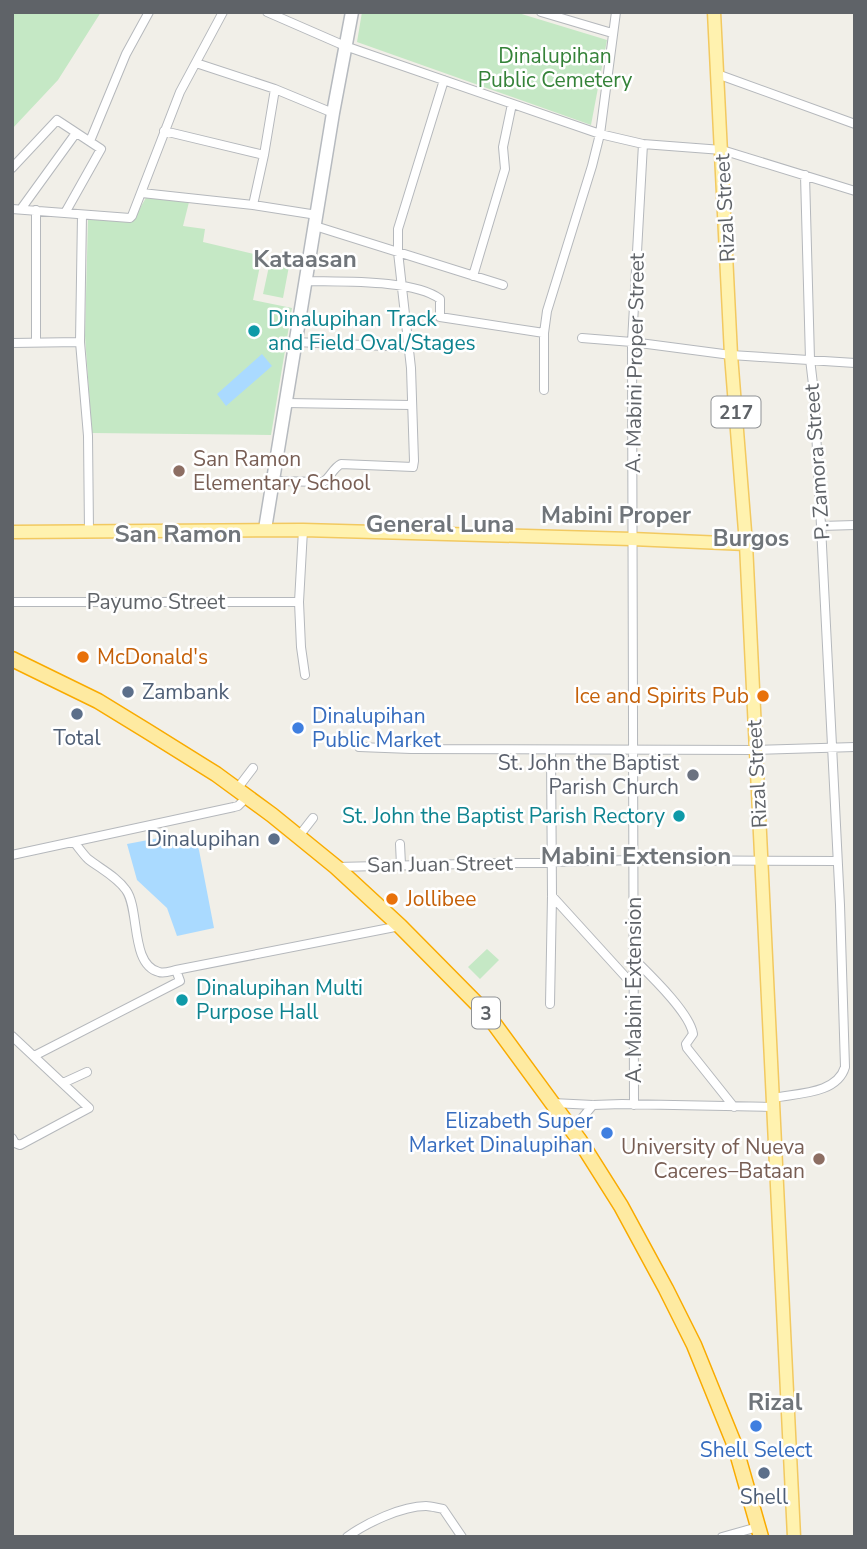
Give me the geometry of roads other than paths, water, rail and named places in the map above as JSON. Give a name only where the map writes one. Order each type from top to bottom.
[{"type":"highway","name":"3","points":[[12,659],[98,701],[193,759],[242,793],[336,867],[400,926],[487,1014],[572,1130],[621,1206],[694,1345],[735,1446],[760,1532]]},
{"type":"main road","points":[[265,529],[352,12]]},
{"type":"main road","name":"Rizal Street","points":[[714,12],[732,355],[746,544],[794,1537]]},
{"type":"main road","points":[[12,532],[265,529],[746,544]]},
{"type":"street","points":[[90,142],[126,54],[149,12]]},
{"type":"street","points":[[17,209],[130,218],[180,92],[223,12]]},
{"type":"street","points":[[267,12],[345,46],[600,134],[643,144],[722,149],[855,191]]},
{"type":"street","points":[[541,12],[612,33]]},
{"type":"street","points":[[544,390],[544,332],[547,311],[600,134],[616,12]]},
{"type":"street","points":[[196,62],[334,113]]},
{"type":"street","points":[[717,74],[855,124]]},
{"type":"street","points":[[274,481],[323,482],[341,464],[413,467],[411,368],[398,252],[398,229],[444,80]]},
{"type":"street","points":[[253,205],[275,89]]},
{"type":"street","points":[[473,276],[505,169],[503,147],[512,104]]},
{"type":"street","points":[[12,168],[57,120],[101,149],[65,214]]},
{"type":"street","points":[[164,131],[264,155]]},
{"type":"street","points":[[17,209],[76,133]]},
{"type":"street","name":"A. Mabini Proper Street","points":[[632,749],[632,342],[643,144]]},
{"type":"street","name":"P. Zamora Street","points":[[774,1102],[825,1088],[839,1080],[845,1067],[840,905],[814,393],[810,359],[805,175]]},
{"type":"street","points":[[142,192],[253,205],[316,220],[398,252],[503,285]]},
{"type":"street","points":[[36,210],[36,342]]},
{"type":"street","points":[[82,215],[80,342],[88,436],[89,531]]},
{"type":"street","points":[[305,281],[402,285],[429,292],[440,299],[440,317],[544,332]]},
{"type":"street","points":[[582,338],[732,355],[855,363]]},
{"type":"street","points":[[12,343],[80,342]]},
{"type":"street","points":[[295,342],[409,346]]},
{"type":"street","points":[[286,404],[411,405]]},
{"type":"street","points":[[821,526],[855,525]]},
{"type":"street","points":[[303,530],[299,602],[305,675]]},
{"type":"street","name":"Payumo Street","points":[[12,602],[299,602]]},
{"type":"street","points":[[359,747],[756,750],[855,747]]},
{"type":"street","name":"A. Mabini Extension","points":[[632,749],[634,1105]]},
{"type":"street","points":[[550,1004],[551,750]]},
{"type":"street","points":[[12,855],[238,806],[253,768]]},
{"type":"street","points":[[299,836],[313,818]]},
{"type":"street","points":[[74,842],[86,857],[122,884],[131,896],[141,953],[148,966],[160,973],[400,926]]},
{"type":"street","points":[[400,844],[401,865]]},
{"type":"street","name":"San Juan Street","points":[[336,867],[634,860],[837,861]]},
{"type":"street","points":[[552,896],[633,985]]},
{"type":"street","points":[[634,959],[672,999],[691,1025],[693,1034],[687,1048],[734,1107]]},
{"type":"street","points":[[34,1056],[180,981],[176,970]]},
{"type":"street","points":[[12,1037],[89,1108],[18,1146],[12,1138]]},
{"type":"street","points":[[63,1083],[88,1072]]},
{"type":"street","points":[[553,1103],[734,1107],[774,1102]]},
{"type":"street","points":[[572,1130],[593,1105]]},
{"type":"street","points":[[347,1537],[354,1531],[398,1511],[426,1506],[443,1509],[462,1537]]},
{"type":"street","points":[[722,1537],[760,1532]]},
{"type":"water","points":[[262,354],[272,366],[226,406],[217,394]]},
{"type":"water","points":[[193,836],[199,850],[214,928],[177,936],[167,908],[137,880],[127,844],[164,837]]},
{"type":"place","name":"Dinalupihan Track and Field Oval/Stages","points":[[254,331]]},
{"type":"place","name":"San Ramon Elementary School","points":[[179,471]]},
{"type":"place","name":"McDonald's","points":[[83,657]]},
{"type":"place","name":"Zambank","points":[[128,692]]},
{"type":"place","name":"Ice and Spirits Pub","points":[[763,696]]},
{"type":"place","name":"Total","points":[[77,714]]},
{"type":"place","name":"Dinalupihan Public Market","points":[[298,728]]},
{"type":"place","name":"St. John the Baptist Parish Church","points":[[693,775]]},
{"type":"place","name":"St. John the Baptist Parish Rectory","points":[[679,816]]},
{"type":"place","name":"Dinalupihan","points":[[274,839]]},
{"type":"place","name":"Jollibee","points":[[392,899]]},
{"type":"place","name":"Dinalupihan Multi Purpose Hall","points":[[182,1000]]},
{"type":"place","name":"Elizabeth Super Market Dinalupihan","points":[[607,1133]]},
{"type":"place","name":"University of Nueva Caceres–Bataan","points":[[819,1159]]},
{"type":"place","name":"Shell Select","points":[[756,1426]]},
{"type":"place","name":"Shell","points":[[764,1473]]},
{"type":"district","name":"Kataasan","points":[[305,259]]},
{"type":"district","name":"Mabini Proper","points":[[616,515]]},
{"type":"district","name":"General Luna","points":[[440,524]]},
{"type":"district","name":"San Ramon","points":[[178,534]]},
{"type":"district","name":"Burgos","points":[[751,538]]},
{"type":"district","name":"Mabini Extension","points":[[636,856]]},
{"type":"district","name":"Rizal","points":[[775,1402]]},
{"type":"park label","name":"Dinalupihan Public Cemetery","points":[[555,68]]}]
